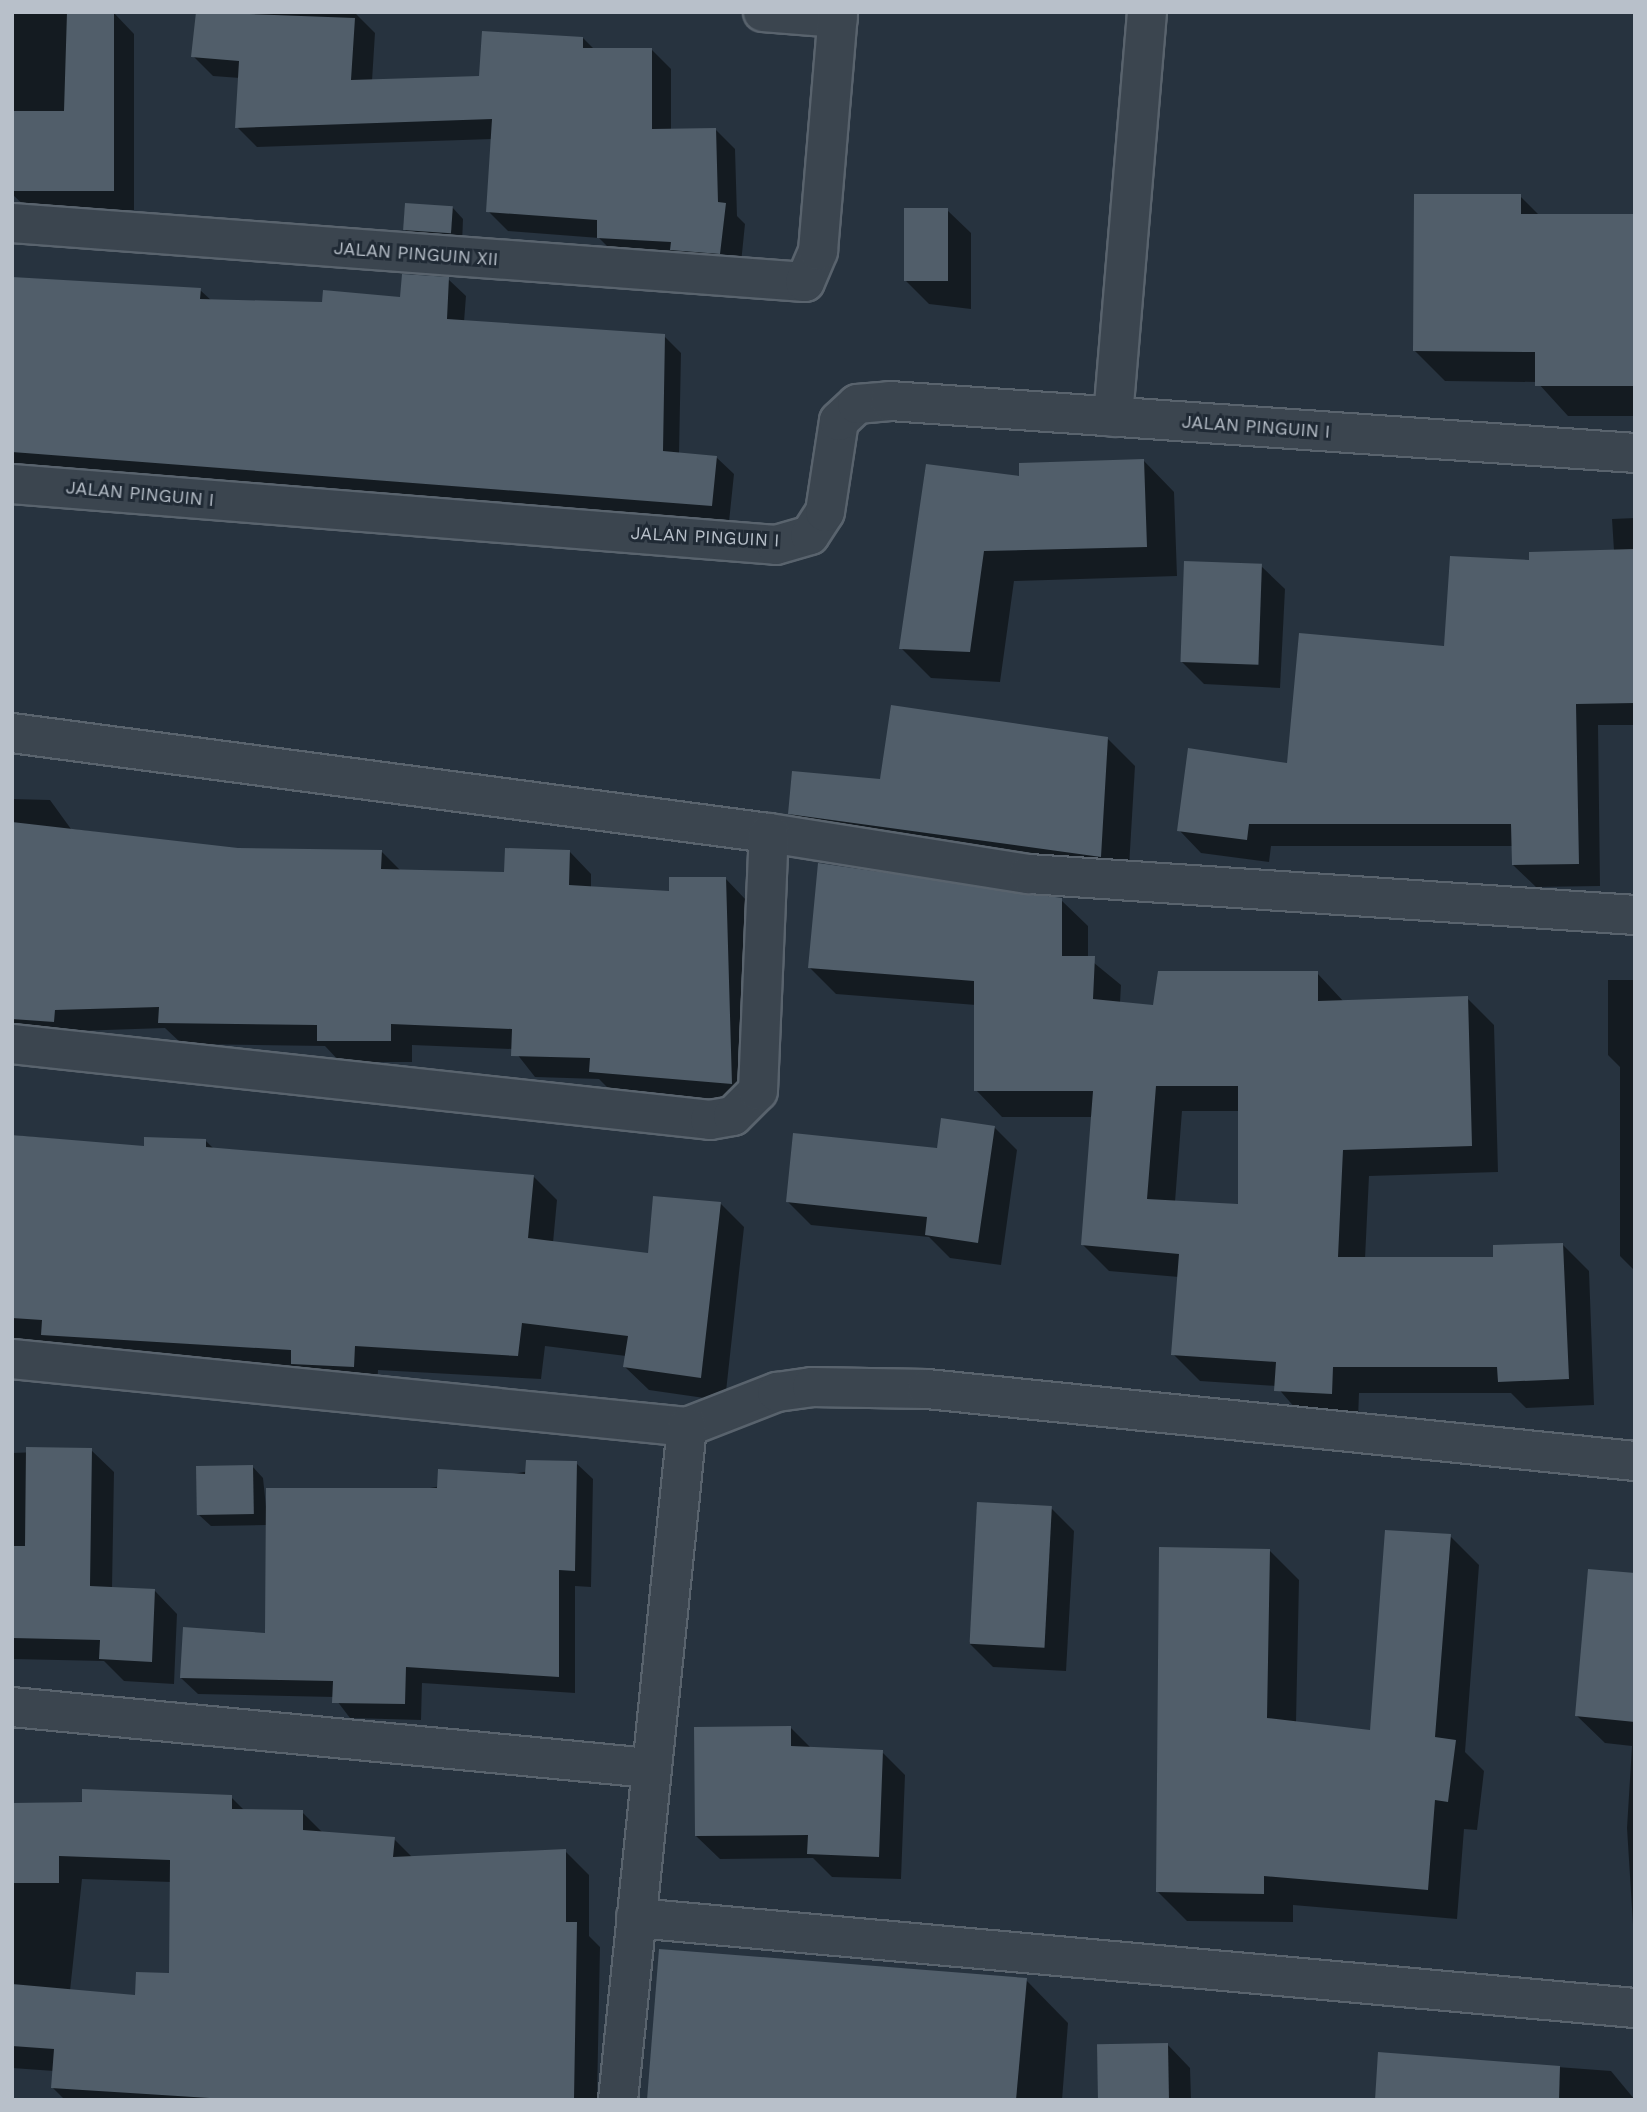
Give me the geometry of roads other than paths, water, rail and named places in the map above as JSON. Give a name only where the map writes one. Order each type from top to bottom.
[{"type":"street","points":[[762,12],[838,15]]},
{"type":"street","points":[[1114,416],[1147,12]]},
{"type":"street","name":"JALAN PINGUIN XII","points":[[12,223],[805,282],[814,271],[838,15]]},
{"type":"street","name":"JALAN PINGUIN I","points":[[12,484],[776,545],[810,536],[825,512],[839,421],[857,404],[890,401],[1635,453]]},
{"type":"street","points":[[12,733],[769,833],[1029,874],[1303,888],[1635,915]]},
{"type":"street","points":[[12,1044],[710,1120],[733,1116],[758,1091],[769,833]]},
{"type":"street","points":[[12,1359],[687,1427],[777,1392],[843,1385],[1635,1461]]},
{"type":"street","points":[[618,2100],[649,1769],[687,1427]]},
{"type":"street","points":[[12,1707],[649,1769]]},
{"type":"street","points":[[636,1918],[1635,2008]]}]
